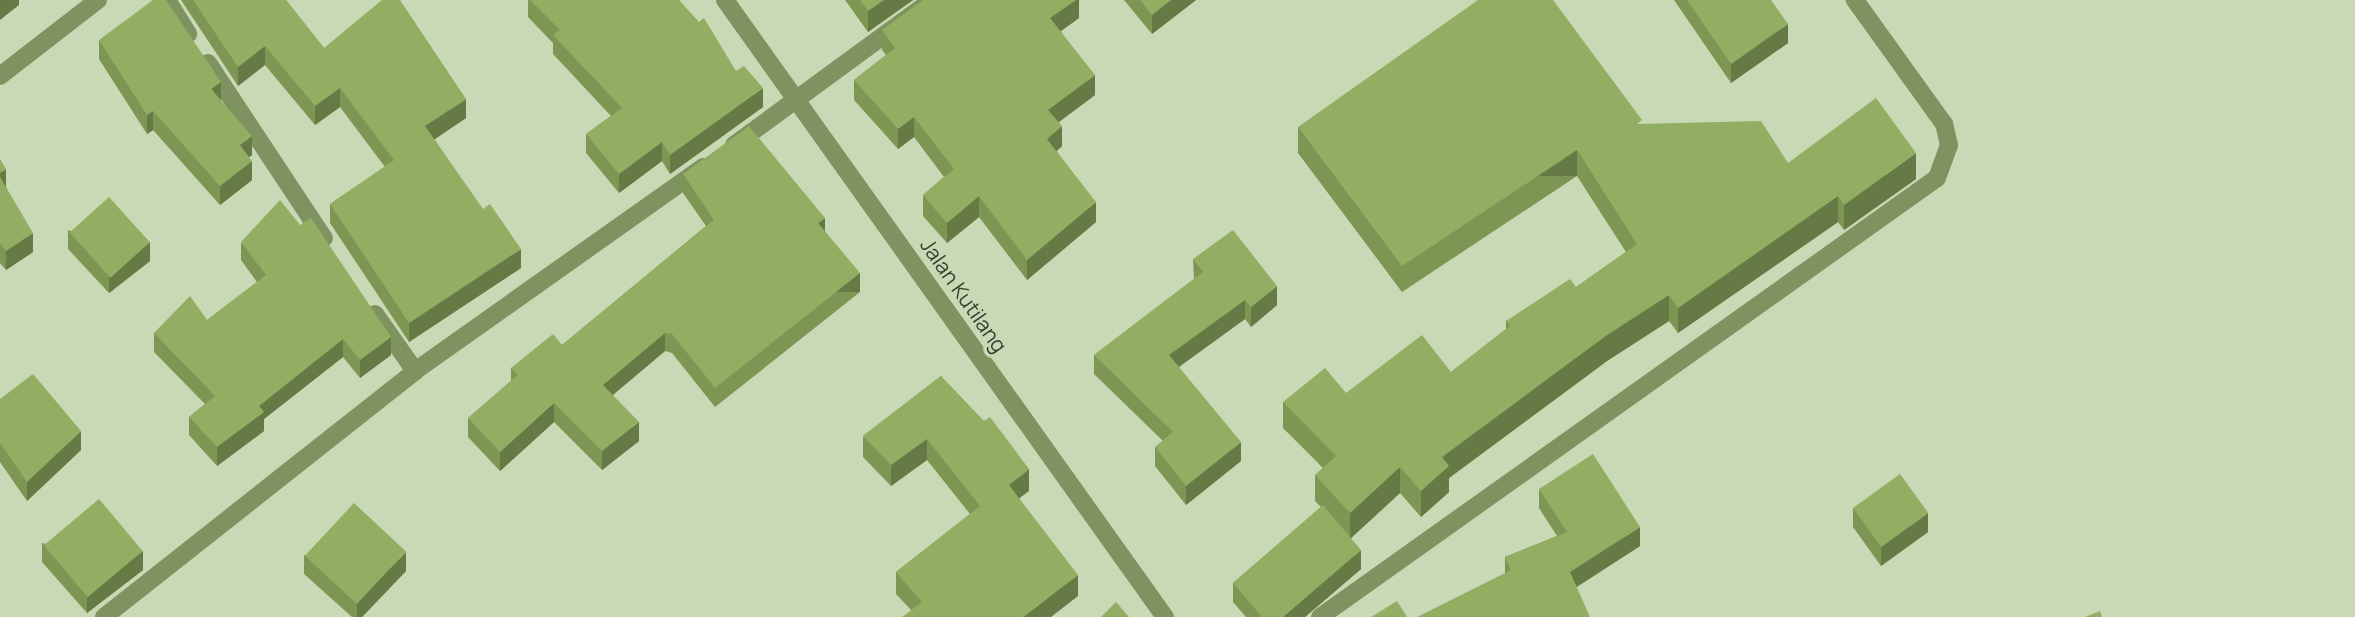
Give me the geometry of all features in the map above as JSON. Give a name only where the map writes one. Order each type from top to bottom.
[{"type":"street","points":[[0,76],[98,0]]},
{"type":"street","points":[[167,0],[334,252]]},
{"type":"street","name":"Jalan Kutilang","points":[[725,0],[1165,617]]},
{"type":"street","points":[[104,617],[415,371],[798,100],[932,0]]},
{"type":"street","points":[[1320,617],[1937,178],[1949,145],[1944,124],[1855,0]]},
{"type":"street","points":[[364,297],[415,371]]},
{"type":"building","points":[[153,0],[166,0],[221,82],[211,89],[252,136],[240,145],[252,161],[220,186],[153,111],[147,115],[99,40]]},
{"type":"building","points":[[193,0],[286,0],[324,48],[382,0],[400,0],[466,99],[425,126],[483,209],[490,204],[521,249],[409,323],[330,204],[394,160],[340,88],[315,106],[265,46],[238,67]]},
{"type":"building","points":[[530,0],[679,0],[699,22],[704,18],[736,71],[744,66],[763,88],[670,155],[662,142],[619,174],[586,134],[622,108],[553,35],[560,30]]},
{"type":"building","points":[[860,0],[884,0],[868,11]]},
{"type":"building","points":[[923,0],[1076,0],[1050,18],[1095,75],[1048,110],[1062,126],[1047,139],[1096,202],[1027,260],[979,196],[947,223],[923,195],[954,169],[914,117],[898,129],[854,80],[895,48],[882,30]]},
{"type":"building","points":[[1140,0],[1171,0],[1152,15]]},
{"type":"building","points":[[1478,0],[1553,0],[1642,120],[1637,124],[1761,121],[1788,163],[1876,98],[1916,153],[1844,205],[1838,196],[1678,308],[1669,295],[1607,335],[1442,457],[1449,466],[1421,491],[1400,467],[1350,513],[1315,475],[1336,456],[1283,402],[1325,368],[1346,393],[1422,335],[1451,372],[1510,326],[1506,321],[1570,279],[1576,287],[1637,244],[1577,150],[1402,266],[1298,127]]},
{"type":"building","points":[[1687,0],[1771,0],[1788,24],[1731,64]]},
{"type":"building","points":[[749,126],[825,218],[818,223],[860,273],[715,388],[672,334],[665,333],[603,385],[639,422],[602,451],[554,403],[500,452],[468,418],[518,375],[511,368],[553,334],[562,345],[714,220],[683,174]]},
{"type":"building","points":[[0,159],[6,169],[0,173]]},
{"type":"building","points":[[0,177],[33,233],[6,251],[0,243]]},
{"type":"building","points":[[109,197],[150,242],[110,278],[70,232]]},
{"type":"building","points":[[280,200],[300,225],[311,218],[391,337],[360,360],[343,339],[259,406],[264,412],[217,447],[189,417],[215,396],[154,333],[190,296],[207,320],[266,275],[241,242]]},
{"type":"building","points":[[1233,230],[1277,286],[1251,307],[1245,300],[1169,355],[1241,442],[1186,486],[1155,447],[1173,432],[1094,355],[1203,272],[1193,259]]},
{"type":"building","points":[[33,374],[81,431],[27,482],[0,443],[0,399]]},
{"type":"building","points":[[941,376],[984,421],[990,417],[1029,469],[1009,485],[1078,575],[1023,617],[902,617],[922,602],[896,572],[980,506],[927,439],[891,465],[863,436]]},
{"type":"building","points":[[1593,454],[1640,527],[1570,572],[1590,617],[1417,617],[1511,570],[1505,557],[1567,532],[1539,489]]},
{"type":"building","points":[[1900,474],[1928,513],[1881,547],[1853,508]]},
{"type":"building","points":[[99,499],[143,551],[88,597],[44,545]]},
{"type":"building","points":[[354,503],[406,551],[357,604],[305,556]]},
{"type":"building","points":[[1323,505],[1361,550],[1283,617],[1262,617],[1233,583]]},
{"type":"building","points":[[1397,601],[1407,617],[1371,617]]},
{"type":"building","points":[[1116,602],[1129,617],[1101,617]]},
{"type":"building","points":[[2100,611],[2102,617],[2085,617]]}]
